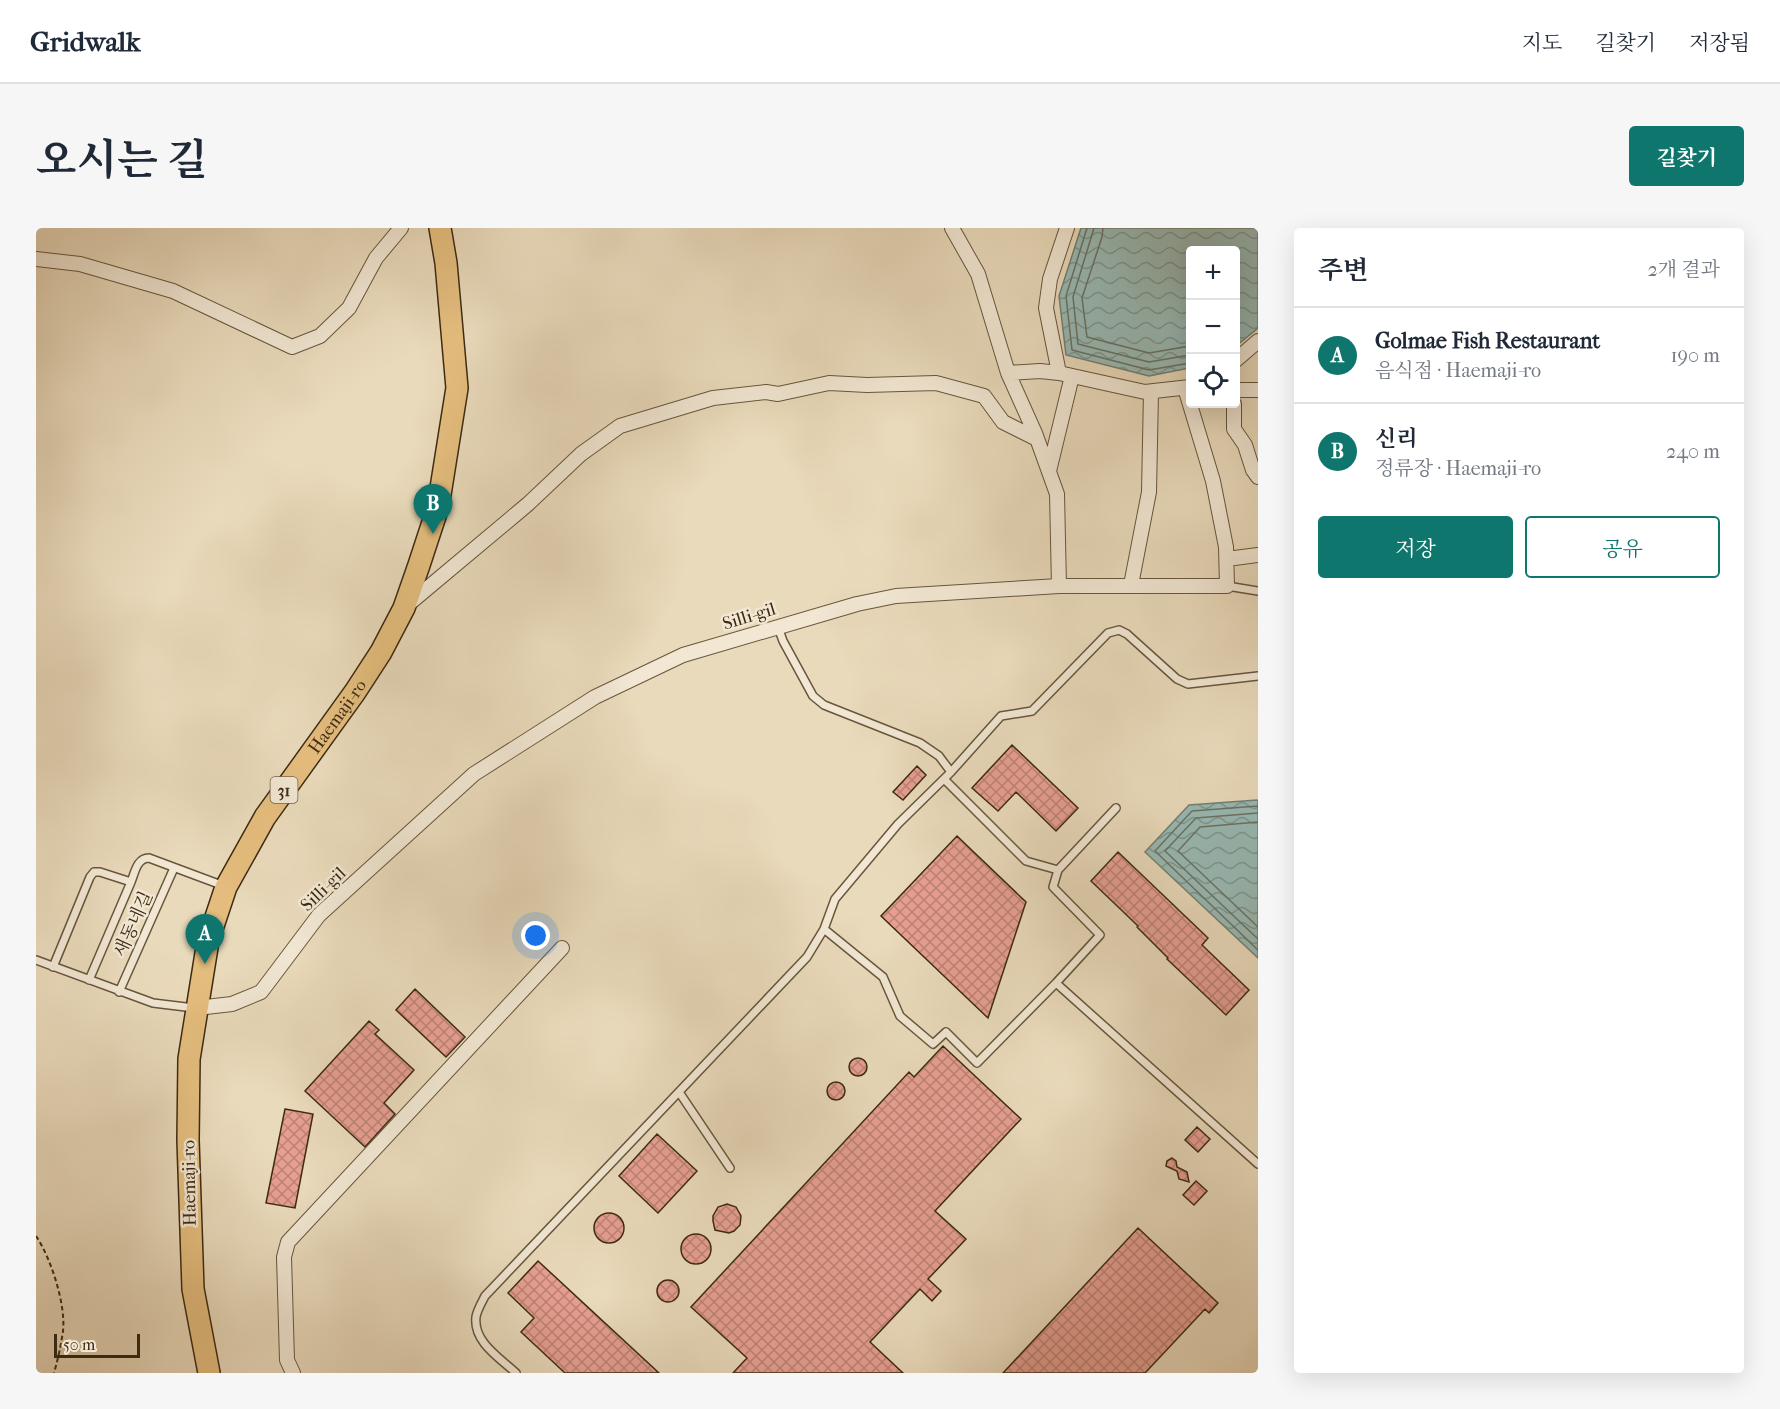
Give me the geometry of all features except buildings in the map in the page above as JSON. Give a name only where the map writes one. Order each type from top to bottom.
[{"type":"main road","name":"Haemaji-ro","points":[[207,1372],[191,1265],[188,1140],[189,1059],[208,941],[226,887],[264,817],[355,692],[381,652],[404,608],[438,507],[457,388],[446,263],[440,228]]},
{"type":"street","points":[[36,259],[80,264],[173,291],[292,347],[320,336],[349,308],[376,258],[401,228]]},
{"type":"street","points":[[952,228],[978,274],[1008,373],[1037,439],[1057,494],[1059,586]]},
{"type":"street","points":[[1049,471],[1066,374],[1046,308],[1050,279],[1067,228]]},
{"type":"street","points":[[1240,357],[1258,341]]},
{"type":"street","points":[[1008,373],[1040,371],[1066,374],[1145,392],[1186,387]]},
{"type":"street","points":[[404,608],[528,504],[581,454],[620,426],[713,398],[766,392],[778,394],[829,383],[936,384],[984,396],[1003,422],[1037,439]]},
{"type":"street","points":[[1240,390],[1258,390]]},
{"type":"street","points":[[1131,585],[1149,492],[1151,392]]},
{"type":"street","points":[[1194,408],[1213,481],[1226,547],[1227,586]]},
{"type":"street","points":[[1234,408],[1234,429],[1245,445],[1253,470],[1258,477]]},
{"type":"street","points":[[1227,559],[1258,555]]},
{"type":"street","name":"Silli-gil","points":[[197,1008],[232,1004],[261,992],[319,915],[474,774],[595,697],[683,655],[777,626],[896,596],[1059,586],[1227,586]]},
{"type":"street","points":[[293,1373],[287,1360],[284,1257],[288,1242],[562,948]]},
{"type":"lane","points":[[1227,586],[1258,591]]},
{"type":"lane","points":[[777,626],[813,696],[824,705],[920,743],[939,756],[951,772]]},
{"type":"lane","points":[[516,1373],[482,1341],[476,1329],[476,1315],[485,1296],[807,957],[824,929],[835,899],[898,824],[951,772],[1001,716],[1032,711],[1108,633],[1119,630],[1127,634],[1177,679],[1188,684],[1258,676]]},
{"type":"lane","points":[[944,779],[1026,861],[1058,870]]},
{"type":"lane","points":[[824,929],[883,977],[900,1016],[933,1044],[946,1032],[977,1063],[1100,935],[1053,887],[1058,870],[1116,808]]},
{"type":"lane","name":"새동네길","points":[[89,980],[140,861],[144,858],[150,858],[226,887]]},
{"type":"lane","name":"새동네길","points":[[119,992],[174,868]]},
{"type":"lane","name":"새동네길","points":[[53,967],[94,872],[131,882]]},
{"type":"lane","points":[[36,960],[153,1004],[197,1008]]},
{"type":"lane","points":[[1056,983],[1258,1164]]},
{"type":"lane","points":[[679,1092],[730,1168]]},
{"type":"path","points":[[36,1236],[44,1247],[55,1278],[62,1313],[63,1329],[54,1373]]},
{"type":"water","points":[[1081,228],[1258,228],[1258,328],[1240,343],[1240,246],[1186,246],[1186,369],[1149,376],[1066,355],[1059,296]]},
{"type":"water","points":[[1257,800],[1258,958],[1145,852],[1189,805]]},
{"type":"place","name":"신리","points":[[433,534]]},
{"type":"place","name":"Golmae Fish Restaurant","points":[[205,964]]}]
